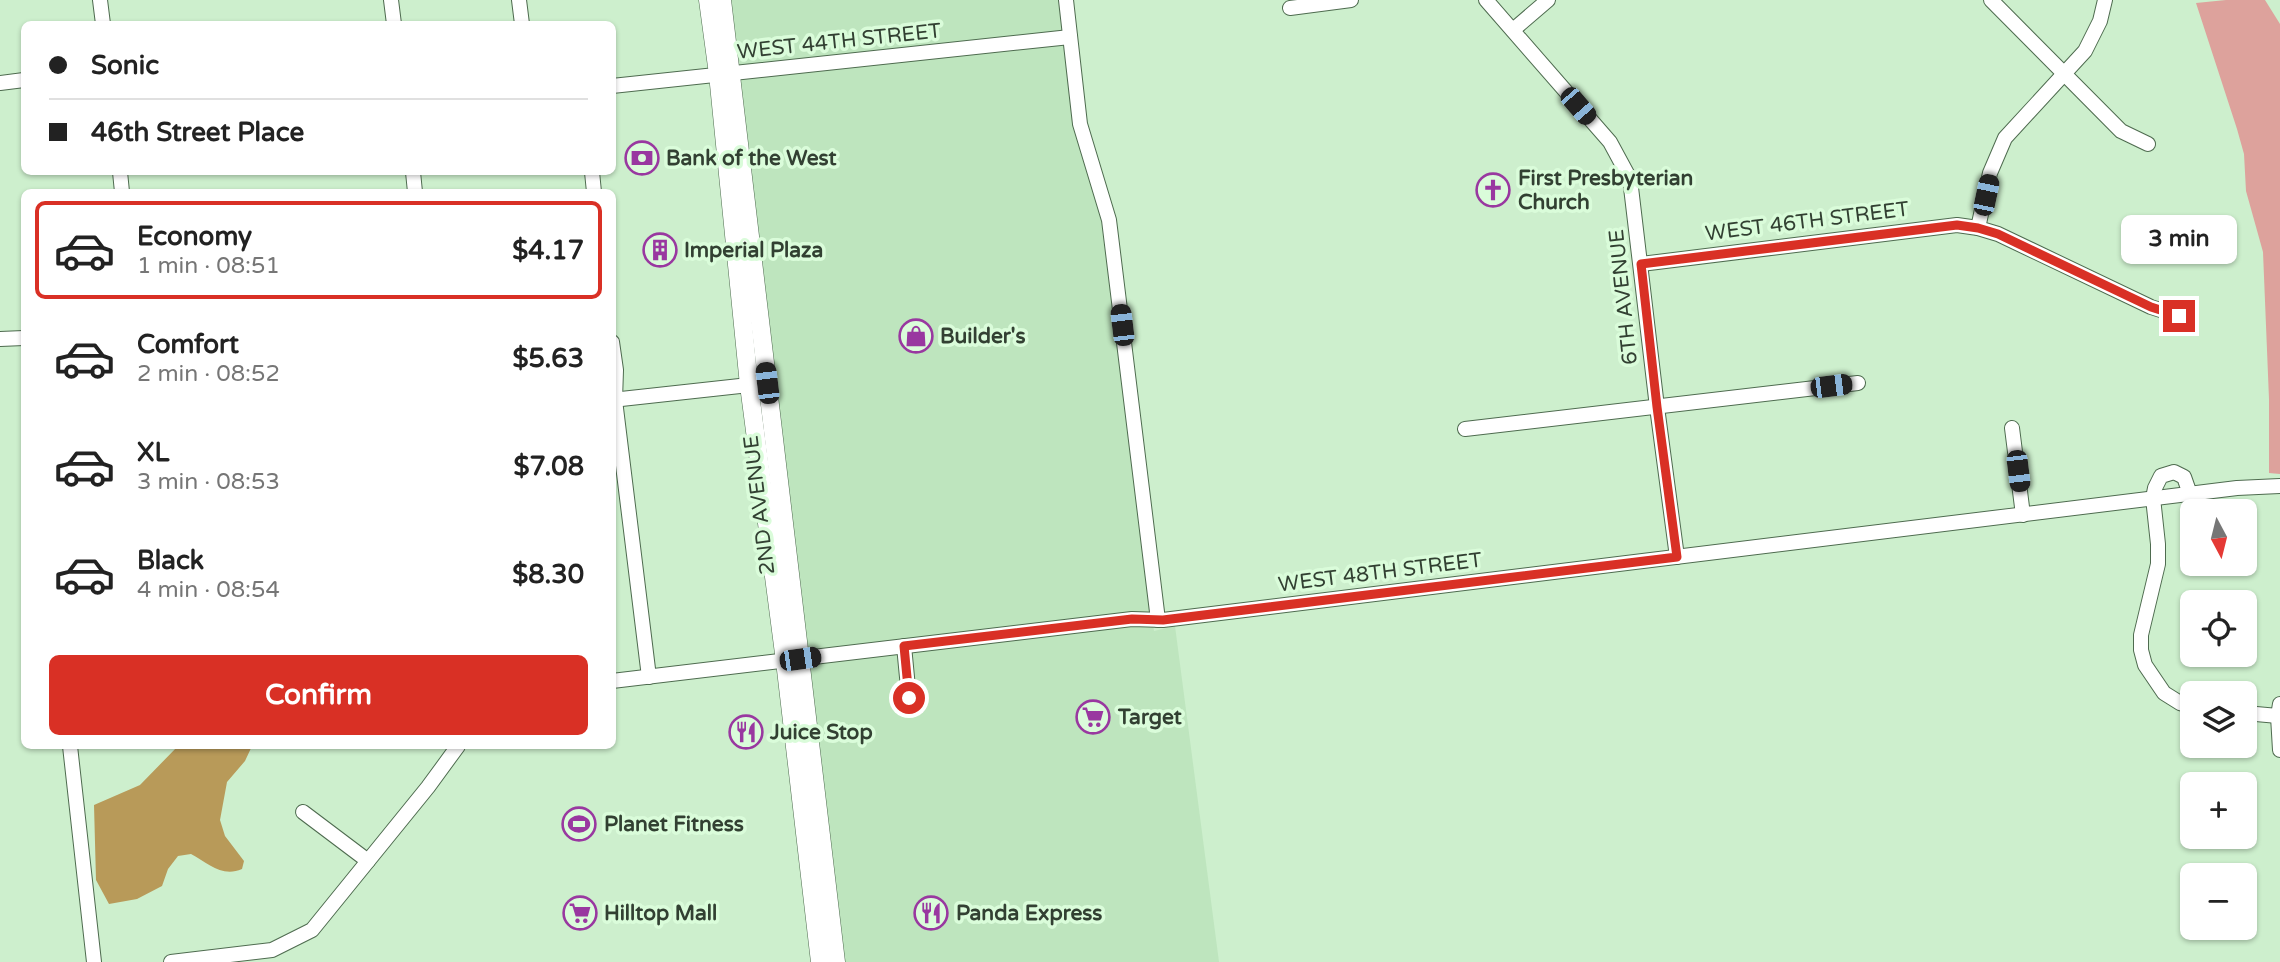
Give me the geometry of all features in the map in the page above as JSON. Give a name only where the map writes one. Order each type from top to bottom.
[{"type":"main road","name":"2ND AVENUE","points":[[708,0],[724,74],[793,660],[820,962]]},
{"type":"main road","name":"2ND AVENUE","points":[[722,0],[724,74],[749,385],[793,660],[836,962]]},
{"type":"street","points":[[100,0],[103,21]]},
{"type":"street","points":[[391,0],[394,21]]},
{"type":"street","points":[[519,0],[522,21]]},
{"type":"street","points":[[1066,0],[1080,124],[1109,220],[1158,620]]},
{"type":"street","points":[[1290,8],[1351,0]]},
{"type":"street","name":"6TH AVENUE","points":[[1486,0],[1610,142],[1630,179],[1677,557]]},
{"type":"street","points":[[1513,30],[1548,0]]},
{"type":"street","points":[[1991,0],[2121,131],[2148,144]]},
{"type":"street","points":[[1978,228],[1990,173],[2005,138],[2065,74],[2093,38],[2105,0]]},
{"type":"street","name":"WEST 44TH STREET","points":[[616,86],[1070,37]]},
{"type":"street","points":[[0,83],[21,80]]},
{"type":"street","name":"WEST 46TH STREET","points":[[1641,264],[1957,225],[1998,234],[2151,307],[2179,316]]},
{"type":"street","points":[[0,340],[21,338]]},
{"type":"street","points":[[1465,429],[1858,383]]},
{"type":"street","points":[[616,400],[749,385]]},
{"type":"street","points":[[616,416],[649,677]]},
{"type":"street","points":[[2012,428],[2023,515]]},
{"type":"street","points":[[2180,703],[2164,693],[2142,659],[2141,635],[2154,588],[2158,555],[2153,498],[2158,481],[2167,473],[2180,473],[2190,494]]},
{"type":"street","name":"WEST 48TH STREET","points":[[616,681],[1132,619],[1158,620],[2153,498],[2280,486]]},
{"type":"street","points":[[904,646],[909,698]]},
{"type":"street","points":[[2257,712],[2279,710],[2280,751]]},
{"type":"street","points":[[70,749],[94,962]]},
{"type":"street","points":[[171,962],[272,950],[312,930],[456,749]]},
{"type":"street","points":[[303,812],[368,861]]},
{"type":"shaded area","points":[[729,0],[1058,0],[1073,124],[1099,205],[1154,631],[1175,626],[1219,962],[844,962]]},
{"type":"shaded area","points":[[2265,0],[2280,24],[2280,474],[2269,473],[2263,252],[2246,191],[2244,154],[2196,3]]},
{"type":"shaded area","points":[[175,749],[251,749],[245,761],[227,782],[220,820],[225,836],[244,861],[242,869],[222,871],[191,854],[178,856],[168,869],[162,886],[137,899],[109,904],[96,880],[94,805],[140,785]]},
{"type":"place","name":"Bank of the West","points":[[642,158]]},
{"type":"place","name":"First Presbyterian Church","points":[[1493,190]]},
{"type":"place","name":"Imperial Plaza","points":[[660,250]]},
{"type":"place","name":"Builder's","points":[[916,336]]},
{"type":"place","name":"Target","points":[[1093,717]]},
{"type":"place","name":"Juice Stop","points":[[746,732]]},
{"type":"place","name":"Planet Fitness","points":[[579,824]]},
{"type":"place","name":"Hilltop Mall","points":[[580,913]]},
{"type":"place","name":"Panda Express","points":[[931,913]]},
{"type":"route","points":[[909,698],[904,646],[1132,619],[1163,620],[1677,557],[1641,264],[1957,225],[1998,234],[2151,307],[2179,316]]}]
